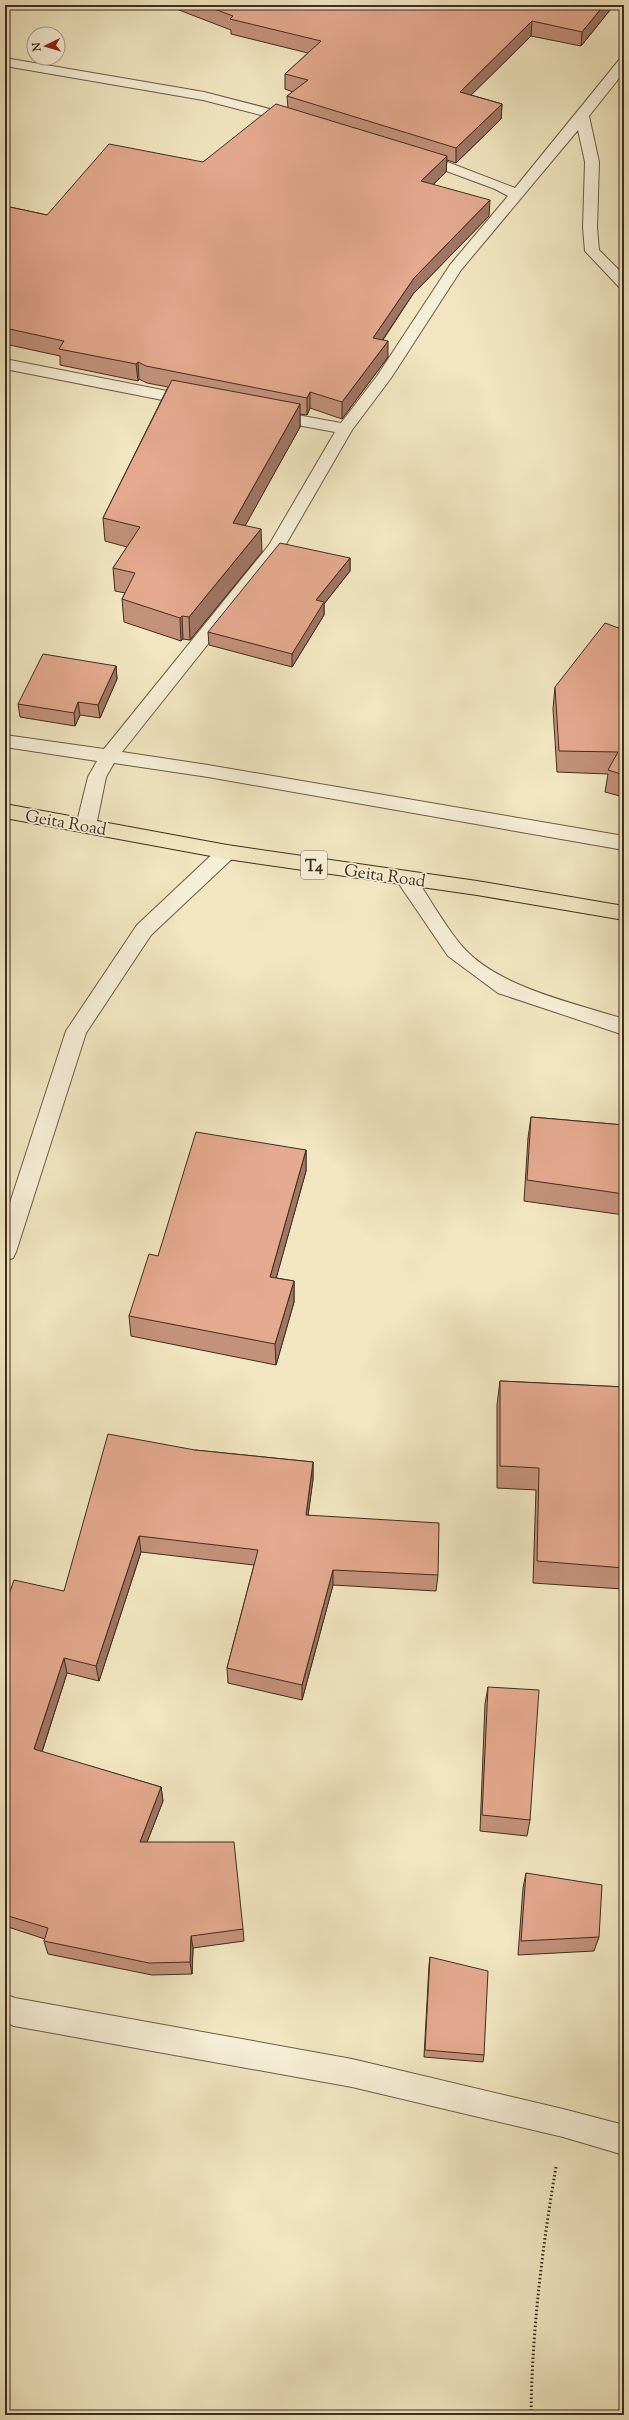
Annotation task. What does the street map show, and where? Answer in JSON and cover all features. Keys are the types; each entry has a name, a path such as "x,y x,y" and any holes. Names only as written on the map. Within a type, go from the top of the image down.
{"highway":[{"name":"Geita Road","path":"5,811 227,852 406,879 477,888 624,913"}],"street":[{"path":"5,62 204,96 311,124"},
{"path":"86,826 97,777 110,755 181,668 276,547 346,429 383,378 455,268 517,195 624,63"},
{"path":"582,114 592,162 590,222 592,251 624,284"},
{"path":"408,153 445,164 517,195"},
{"path":"5,364 208,404"},
{"path":"254,412 346,429"},
{"path":"5,741 110,755 624,843"},
{"path":"5,1252 76,1031 144,930 227,852"},
{"path":"406,879 455,951 482,973 505,988 624,1027"},
{"path":"5,2008 14,2012 352,2073 563,2123 624,2140"}],"path":[{"path":"531,2415 531,2375 541,2257 563,2123"}],"building":[{"path":"204,5 604,5 582,32 532,21 460,92 502,104 456,148 287,96 308,80 285,74 321,41 230,19 233,16"},
{"path":"276,104 447,156 421,181 490,200 414,278 373,338 388,341 342,402 310,392 307,398 146,366 138,362 136,364 59,349 64,341 5,328 5,206 47,215 109,144 203,162"},
{"path":"172,380 300,404 233,523 261,529 189,617 182,616 180,618 122,599 135,573 113,568 140,527 103,518"},
{"path":"280,543 350,558 316,600 324,602 292,654 208,632"},
{"path":"605,623 624,630 624,775 608,770 618,752 559,751 555,687"},
{"path":"43,654 116,666 98,705 78,702 74,713 18,704"},
{"path":"531,1117 624,1125 624,1194 527,1180"},
{"path":"196,1132 306,1150 270,1277 294,1281 275,1344 129,1316 149,1254 158,1256"},
{"path":"500,1381 624,1387 624,1568 537,1561 539,1468 500,1466"},
{"path":"108,1434 195,1450 313,1462 306,1515 439,1523 438,1575 333,1570 302,1685 227,1668 258,1550 139,1536 96,1666 64,1658 34,1749 161,1787 140,1842 234,1842 243,1929 191,1936 190,1962 149,1963 44,1941 48,1928 5,1915 5,1606 14,1580 64,1591"},
{"path":"488,1687 539,1690 530,1820 482,1815"},
{"path":"526,1873 602,1885 599,1937 521,1941"},
{"path":"430,1957 488,1971 484,2055 425,2050"}]}
